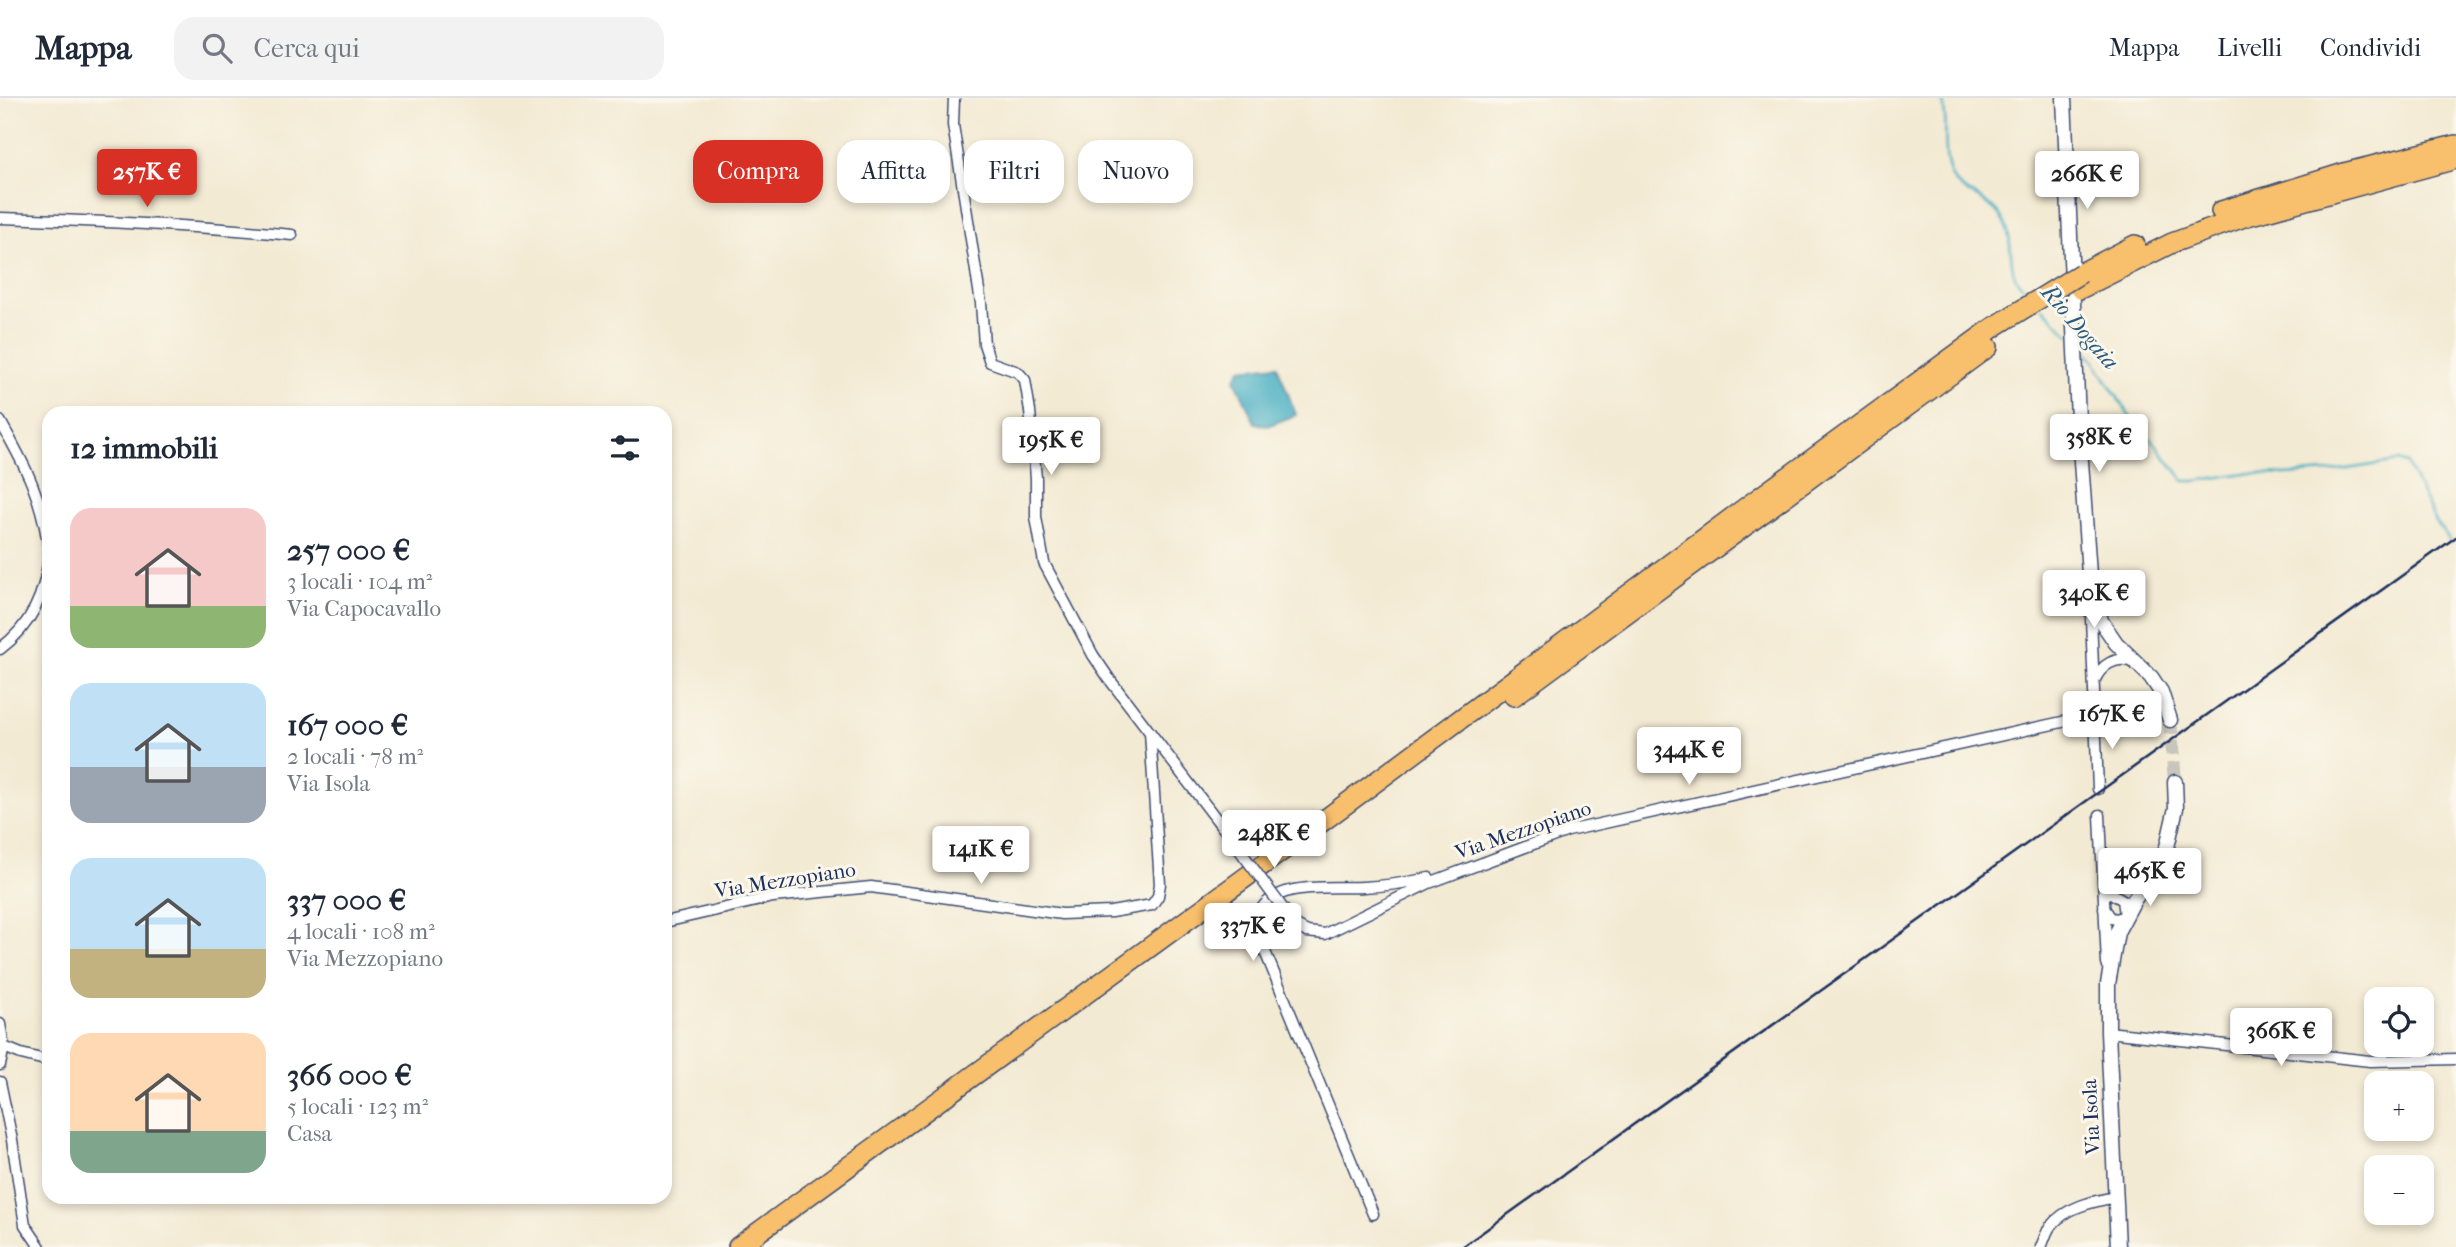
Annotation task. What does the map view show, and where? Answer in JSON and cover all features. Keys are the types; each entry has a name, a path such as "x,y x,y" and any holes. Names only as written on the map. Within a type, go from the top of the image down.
{"highway":[{"path":"738,1247 1312,829 1749,505 1997,332 2141,242 2246,202 2344,173 2456,145"},
{"path":"2080,281 2244,217 2456,159"},
{"path":"758,1247 1273,874 1997,332"}],"street":[{"name":"Via Mezzopiano","path":"954,98 953,125 972,241 984,344 990,362 1018,372 1025,380 1030,411 1036,517 1044,563 1110,680 1296,926 1307,932 1325,934 1429,883 1567,831 2094,715"},
{"path":"2064,98 2089,574 2099,663"},
{"path":"0,218 114,221 292,235"},
{"path":"0,421 27,467 42,514"},
{"path":"2089,574 2101,621 2116,643 2140,665 2161,692 2170,720"},
{"path":"0,649 28,622 42,595"},
{"path":"2099,663 2116,653 2116,643"},
{"path":"2098,789 2093,684 2101,644 2116,643"},
{"path":"2099,663 2122,659 2140,665"},
{"name":"Via Mezzopiano","path":"672,920 773,897 871,887 1062,914 1111,912 1152,905 1158,896 1160,884 1150,730"},
{"name":"Via Isola","path":"2108,984 2117,932 2167,846 2174,827 2175,782"},
{"name":"Via Isola","path":"2100,815 2103,879 2110,901 2108,1032 2118,1247"},
{"path":"1373,1214 1257,932 1257,917 1270,899 1280,893 1323,887 1390,886 1452,874"},
{"path":"2126,915 2118,919 2111,918 2110,901 2126,896 2146,883"},
{"name":"Via Isola","path":"2110,901 2124,904 2126,915"},
{"path":"0,1024 4,1047 0,1065"},
{"path":"2108,1032 2370,1061 2456,1059"},
{"path":"4,1047 42,1058"},
{"path":"0,1082 16,1159 25,1225 40,1247"},
{"path":"2041,1247 2050,1227 2061,1216 2098,1200 2116,1196"}],"water":[{"path":"1277,365 1296,415 1267,426 1255,423 1235,379 1241,369"}],"waterway":[{"name":"Rio Dogaia","path":"1942,98 1946,157 1952,177 1962,188 1996,210 2001,217 2009,237 2014,274 2031,294"},
{"name":"Rio Dogaia","path":"2042,307 2069,335"},
{"name":"Rio Dogaia","path":"2081,347 2093,359 2130,417 2184,481 2245,473 2286,475 2328,472 2398,461 2407,464 2435,520 2449,540"}],"tunnel":[{"path":"2170,720 2175,782"}],"railway":[{"path":"1462,1247 2456,537"}]}
